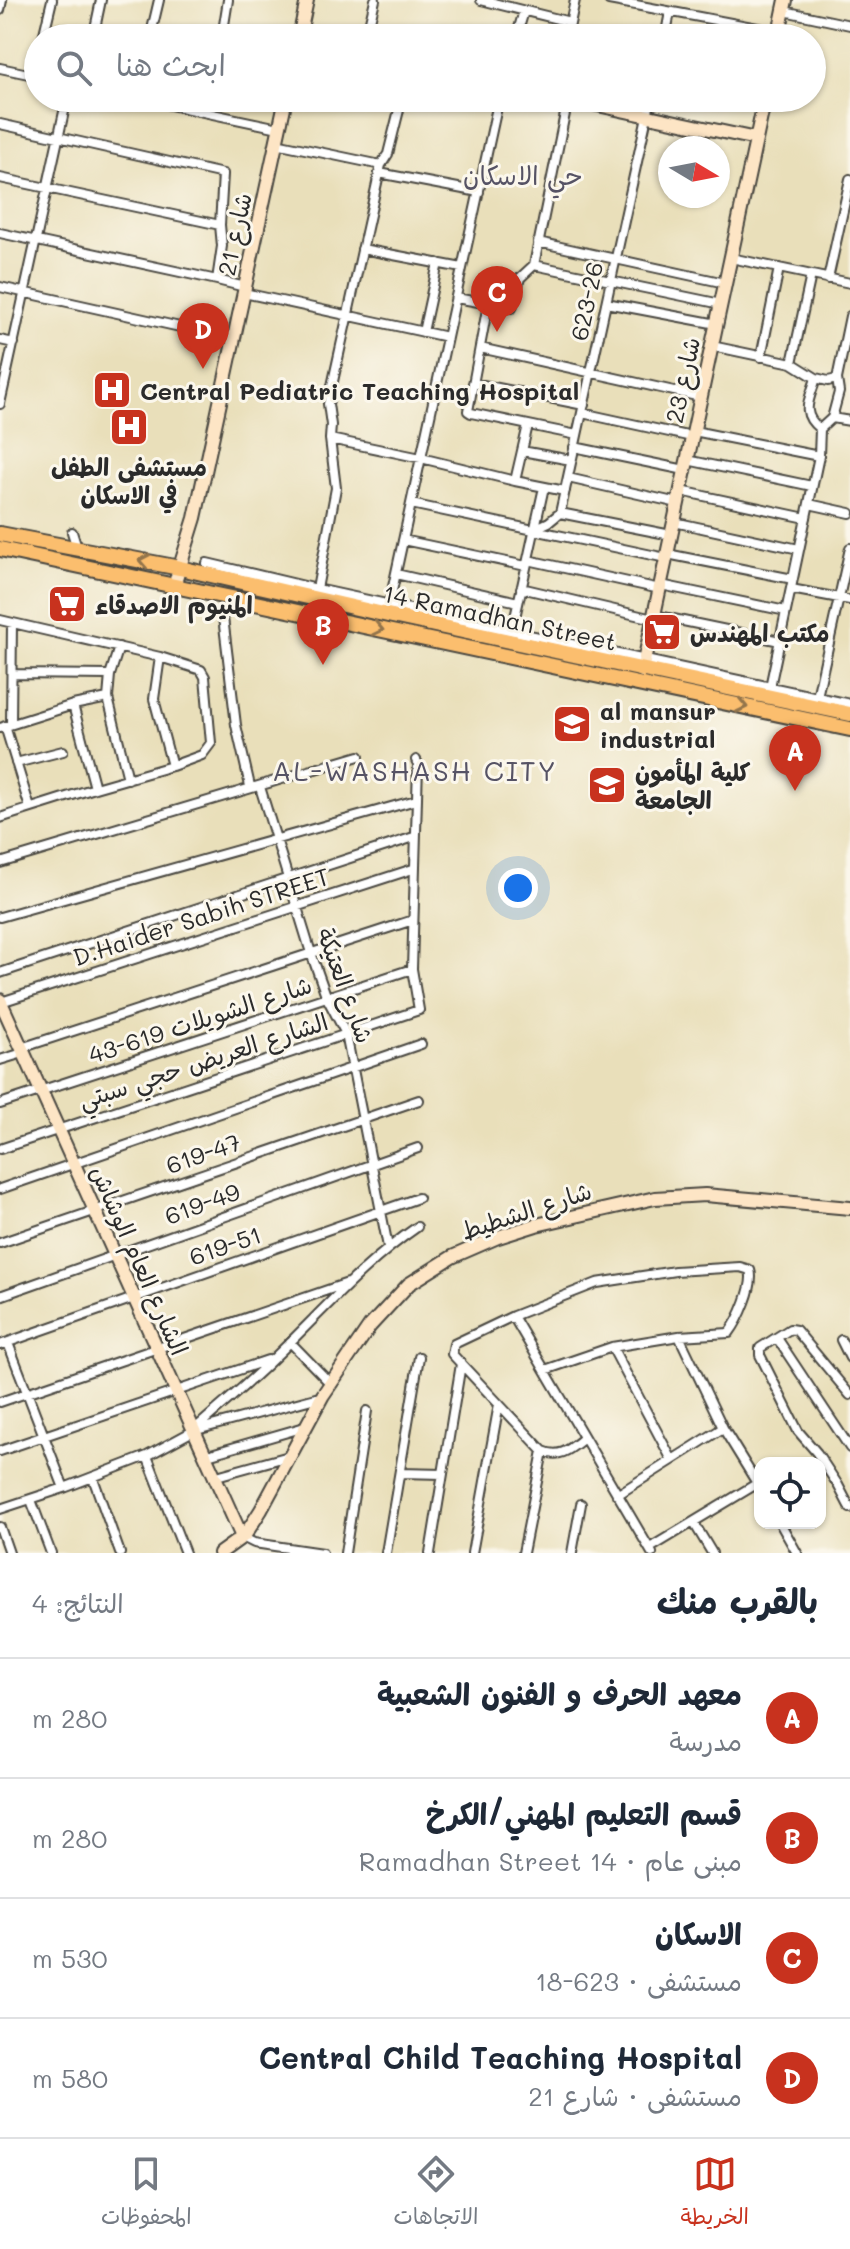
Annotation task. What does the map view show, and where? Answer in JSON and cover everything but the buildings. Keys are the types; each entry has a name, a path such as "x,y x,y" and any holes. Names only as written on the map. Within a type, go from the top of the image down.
{"main road":[{"name":"14 Ramadhan Street","path":"0,534 572,650 638,678 700,683 850,714"},
{"name":"14 Ramadhan Street","path":"0,549 638,678 850,729"},
{"path":"264,588 279,580"},
{"path":"700,683 720,676"}],"street":[{"path":"0,10 2,0"},
{"path":"46,24 52,0"},
{"path":"96,24 101,0"},
{"path":"153,24 159,0"},
{"path":"224,24 228,0"},
{"path":"302,24 307,0"},
{"path":"369,24 375,0"},
{"path":"481,0 570,22 575,0"},
{"path":"609,0 725,24"},
{"path":"667,24 669,0"},
{"path":"785,6 850,25"},
{"path":"520,24 524,11"},
{"path":"0,68 24,73"},
{"path":"0,404 64,112"},
{"path":"203,112 279,128"},
{"name":"شارع 21","path":"179,587 194,536 194,520 283,112"},
{"path":"317,589 336,488 328,404 380,169 393,139 399,112"},
{"path":"389,605 496,112"},
{"path":"456,298 512,308 520,278 534,265 563,112"},
{"path":"634,112 756,139"},
{"name":"623-26","path":"560,513 649,112"},
{"name":"شارع 23","path":"638,678 654,617 762,112"},
{"path":"0,124 223,174 222,246 217,280"},
{"path":"276,143 479,192"},
{"path":"0,178 220,225"},
{"path":"828,279 850,179"},
{"path":"0,233 217,280 244,290 447,337"},
{"path":"538,242 725,283"},
{"path":"362,249 462,268"},
{"path":"731,258 850,283"},
{"path":"423,332 438,263"},
{"path":"534,265 721,304"},
{"path":"761,357 779,268"},
{"path":"792,363 811,275"},
{"path":"0,287 234,339"},
{"path":"606,303 717,324"},
{"path":"488,304 468,407 471,413 577,435"},
{"path":"770,687 819,456 820,429 832,418 839,392 837,379 850,316"},
{"path":"0,340 14,343"},
{"path":"712,346 792,363 816,378 828,381 837,379"},
{"path":"480,348 701,397"},
{"path":"816,378 807,416 820,429"},
{"path":"473,383 693,434 819,456"},
{"path":"832,418 850,421"},
{"path":"515,481 528,425"},
{"path":"330,439 565,491"},
{"path":"574,447 812,486"},
{"path":"522,451 571,460"},
{"path":"568,478 806,518"},
{"path":"512,631 544,487"},
{"path":"411,504 667,556 850,600"},
{"path":"809,504 850,513"},
{"path":"534,529 560,513 799,549"},
{"path":"72,532 77,548"},
{"path":"403,540 786,611"},
{"path":"817,697 850,548"},
{"path":"207,563 512,631 572,650"},
{"path":"396,574 518,602"},
{"path":"521,588 780,641"},
{"name":"شارع العتيکة","path":"222,609 236,725 250,786 260,787 311,953 327,998 346,1034 388,1247"},
{"path":"0,620 160,657 201,670 205,677 211,743 202,755 172,766 0,818"},
{"path":"12,623 12,674 5,726 30,808"},
{"path":"119,647 110,675 108,698 128,779"},
{"path":"160,657 154,699 172,766"},
{"path":"12,674 110,675"},
{"path":"638,678 720,676 850,704"},
{"path":"5,726 73,705 108,698"},
{"path":"73,705 95,788"},
{"path":"16,763 63,751"},
{"path":"0,863 359,756"},
{"path":"412,969 416,760"},
{"path":"0,917 416,800"},
{"path":"0,973 414,837"},
{"name":"D.Haider Sabih STREET","path":"0,1001 413,869"},
{"path":"0,1060 22,1050 413,920"},
{"name":"شارع الشويلات 619-43","path":"0,1104 412,969"},
{"name":"الشارع العريض حجي سبتي","path":"0,1149 419,1010 412,969"},
{"name":"الشارع العام الوشاش","path":"0,1001 3,1016 22,1050 242,1537"},
{"path":"0,1189 421,1044"},
{"name":"619-47","path":"0,1243 419,1100"},
{"name":"619-49","path":"0,1296 418,1148"},
{"name":"شارع الشطيط","path":"220,1553 242,1537 261,1510 323,1395 370,1326 409,1284 452,1257 506,1234 638,1200 705,1195 850,1208"},
{"name":"619-51","path":"4,1344 418,1198"},
{"path":"193,1431 274,1358 348,1283 388,1247 417,1227"},
{"path":"545,1370 612,1347 679,1336 729,1333 753,1279 750,1270 740,1267 675,1271 597,1283 513,1316 454,1344 452,1354 543,1451 564,1452 584,1438"},
{"path":"0,1402 348,1283"},
{"path":"513,1316 651,1550 754,1488"},
{"path":"850,1395 797,1331 790,1329 760,1348 760,1355 798,1431 817,1453 850,1508"},
{"path":"679,1336 723,1428 754,1477"},
{"path":"777,1338 850,1448"},
{"path":"841,1340 850,1358"},
{"path":"290,1342 331,1384"},
{"path":"4,1344 64,1488"},
{"path":"612,1347 672,1460"},
{"path":"386,1553 419,1357"},
{"path":"0,1451 274,1358"},
{"path":"430,1553 461,1364"},
{"path":"0,1509 93,1478 147,1456 193,1431 323,1395"},
{"path":"472,1553 499,1404"},
{"path":"345,1553 367,1411"},
{"path":"204,1456 305,1427"},
{"path":"617,1495 723,1428"},
{"path":"523,1553 543,1451"},
{"path":"147,1456 185,1553"},
{"path":"213,1477 289,1456"},
{"path":"400,1473 443,1474"},
{"path":"93,1478 120,1553"},
{"path":"31,1500 51,1553"},
{"path":"572,1553 581,1504"},
{"path":"694,1523 712,1553"},
{"path":"0,1527 9,1553"},
{"path":"783,1529 797,1553"},
{"path":"242,1537 254,1543 322,1553"}],"place":[{"name":"الاسكان","path":"497,332"},
{"name":"Central Child Teaching Hospital","path":"203,369"},
{"name":"Central Pediatric Teaching Hospital","path":"112,390"},
{"name":"مستشفى الطفل في الاسكان","path":"129,427"},
{"name":"المنيوم الاصدقاء","path":"67,604"},
{"name":"مكتب المهندس","path":"662,632"},
{"name":"قسم التعليم المهني/الكرخ","path":"323,665"},
{"name":"al mansur industrial","path":"572,724"},
{"name":"كلية المأمون الجامعة","path":"607,785"},
{"name":"معهد الحرف و الفنون الشعبية","path":"795,791"}],"district":[{"name":"حي الاسكان","path":"523,175"},
{"name":"AL-WASHASH CITY","path":"415,770"}]}
